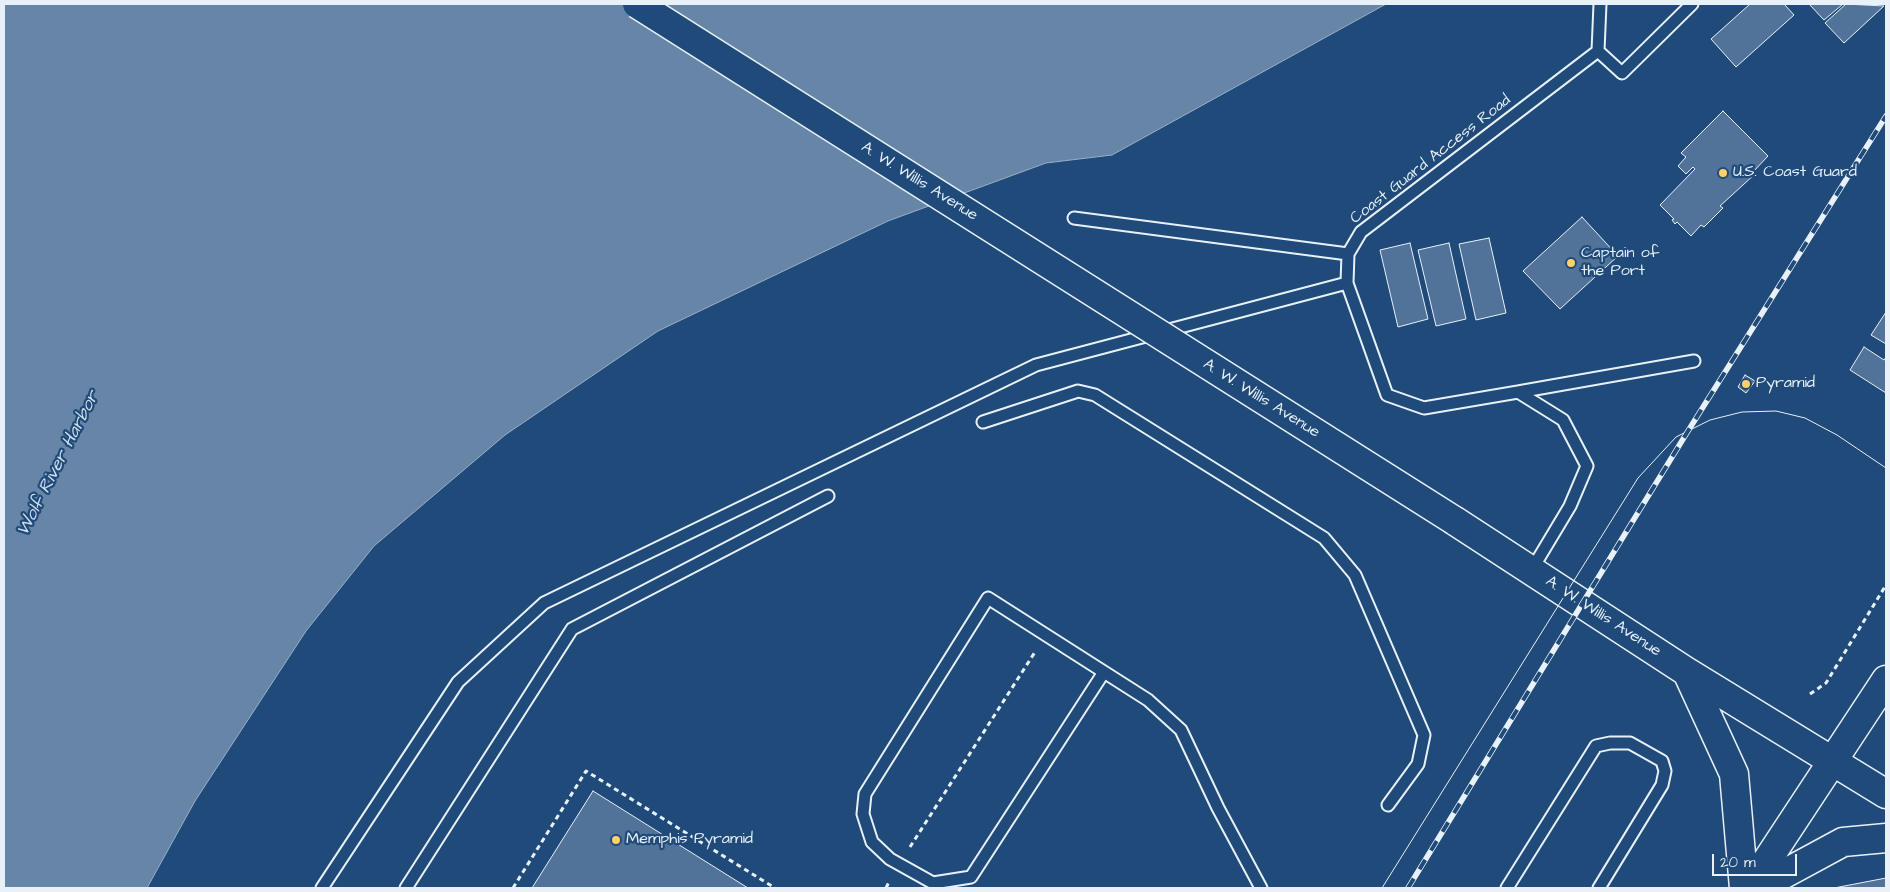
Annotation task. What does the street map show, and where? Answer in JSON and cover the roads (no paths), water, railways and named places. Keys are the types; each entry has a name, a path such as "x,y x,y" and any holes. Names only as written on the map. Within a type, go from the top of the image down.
{"main road":[{"name":"A. W. Willis Avenue","path":"637,4 1455,521 1687,672 1886,794"},
{"path":"1687,672 1734,774 1744,888"},
{"path":"1749,888 1886,680"},
{"path":"1758,888 1844,842 1886,838"}],"lane":[{"path":"1600,4 1598,51 1622,73 1692,4"},
{"name":"Coast Guard Access Road","path":"1518,392 1424,408 1387,396 1347,283 1348,254 1361,232 1598,51"},
{"path":"1074,218 1348,254"},
{"path":"322,888 458,682 544,603 1036,365 1347,283"},
{"path":"1518,392 1694,361"},
{"path":"982,422 1078,391 1095,395 1324,538 1355,575 1424,735 1418,764 1388,805"},
{"path":"1518,392 1563,420 1586,466 1570,506 1531,570"},
{"path":"406,888 572,629 828,496"},
{"path":"1104,672 971,877 933,883 899,864 872,842 863,814 865,794 988,598 1148,700 1181,730 1218,808 1261,888"},
{"path":"1507,888 1596,746 1610,743 1630,743 1662,761 1665,771 1662,785 1599,888"}],"water":[{"name":"Wolf River Harbor","path":"4,4 1386,4 1112,155 1046,163 888,221 658,331 505,435 374,546 306,631 195,801 147,888 4,888"}],"tram line":[{"path":"1382,888 1638,478 1676,437 1710,420 1742,412 1776,411 1805,418 1837,435 1886,468"}],"railway":[{"path":"1408,888 1688,431 1886,116"}],"place":[{"name":"U.S. Coast Guard","path":"1723,173"},
{"name":"Captain of the Port","path":"1571,263"},
{"name":"Pyramid","path":"1746,384"},
{"name":"Memphis Pyramid","path":"616,840"}]}
